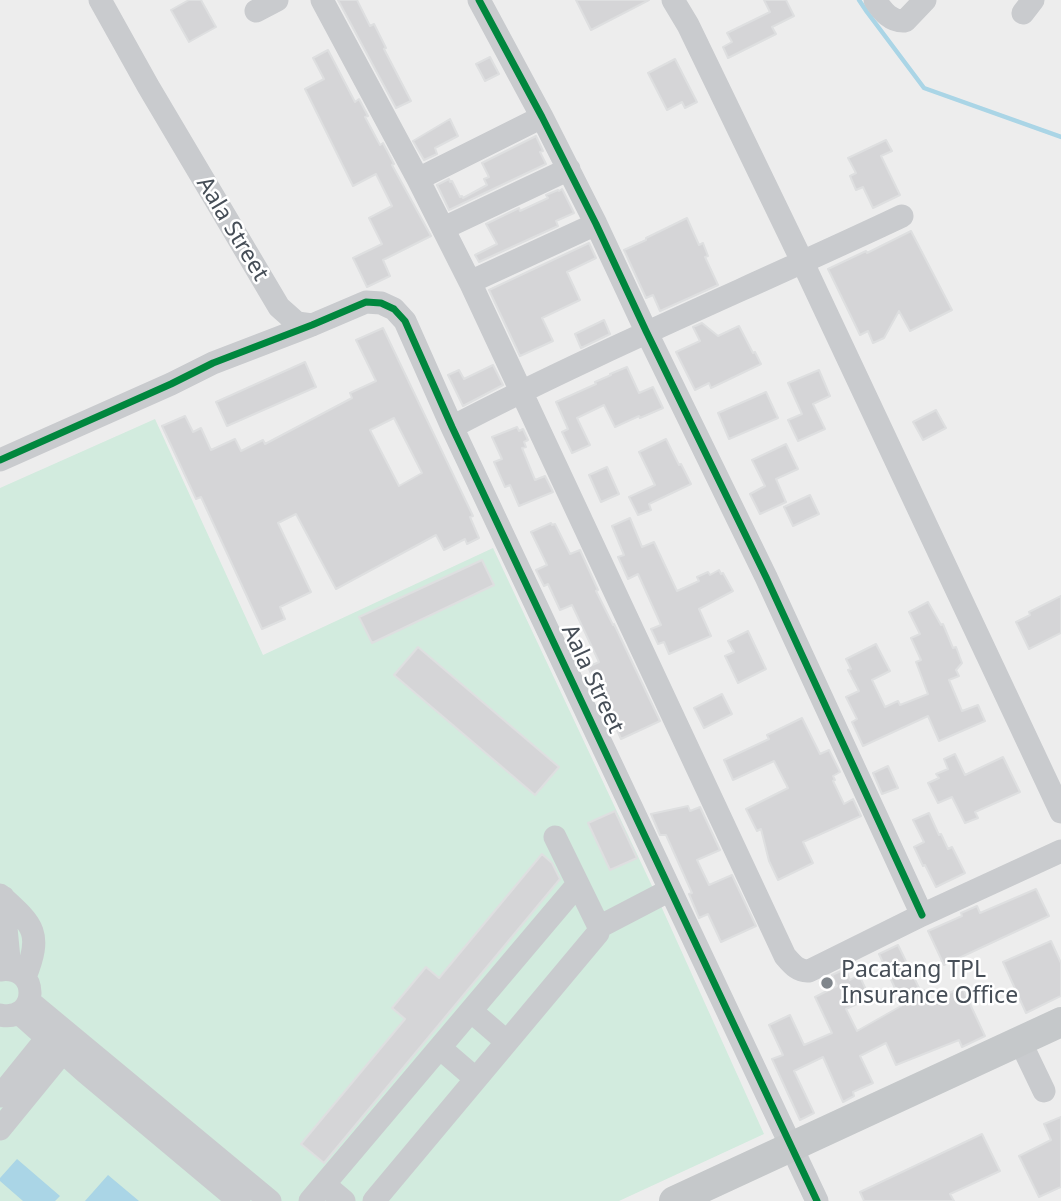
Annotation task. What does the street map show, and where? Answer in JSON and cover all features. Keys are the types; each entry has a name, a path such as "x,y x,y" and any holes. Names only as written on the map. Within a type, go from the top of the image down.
{"main road":[{"path":"674,1201 1061,1022"}],"street":[{"name":"Aala Street","path":"100,0 279,307 297,323 312,325 366,302 381,303 394,309 405,321 452,427 817,1201"},
{"path":"322,0 444,228 785,956 798,969 809,971 1061,851"},
{"path":"480,0 596,224 766,577 922,915"},
{"path":"673,0 688,25 803,263 1061,813"},
{"path":"876,0 889,17 897,22 905,21 925,0"},
{"path":"418,179 542,117"},
{"path":"444,228 569,169"},
{"path":"452,427 520,391 646,331 803,263 902,216"},
{"path":"470,282 596,224"},
{"path":"0,460 213,363 312,325"},
{"path":"374,1201 598,933 599,927 555,836"},
{"path":"344,1201 317,1193 578,884"},
{"path":"599,927 670,890"},
{"path":"1,896 23,915 32,928 35,944 31,960 12,972 29,984 31,993 16,1010 60,1039 270,1201"},
{"path":"471,1011 507,1042"},
{"path":"0,1096 60,1039"},
{"path":"0,1129 60,1039"},
{"path":"60,1039 239,1201"},
{"path":"1020,1041 1044,1091"},
{"path":"440,1048 476,1079"}],"green space":[{"path":"155,419 263,655 493,548 652,886 764,1134 619,1201 0,1201 0,488"}],"water":[{"path":"17,1159 60,1196 55,1201 23,1201 0,1181"},
{"path":"108,1175 139,1201 85,1201"}],"building":[{"path":"189,0 201,0 216,27 189,42 171,10"},
{"path":"338,0 357,0 370,26 374,24 411,101 396,108"},
{"path":"576,0 649,0 591,30"},
{"path":"764,0 786,0 794,16 772,27 776,34 728,58 723,47 732,42 727,33 770,12"},
{"path":"328,50 355,102 359,99 368,116 365,117 380,145 383,143 431,236 383,260 390,276 367,287 353,258 382,244 369,218 392,206 376,174 353,186 305,89 324,79 313,58"},
{"path":"490,57 499,74 485,81 476,64"},
{"path":"675,59 697,102 685,108 682,102 667,110 648,73"},
{"path":"450,119 458,136 435,148 437,154 424,160 413,141"},
{"path":"536,136 546,164 449,210 437,185 449,179 463,198 487,185 484,179 489,177 482,163"},
{"path":"886,140 892,151 881,156 900,195 873,208 863,187 856,190 850,176 856,173 848,158"},
{"path":"562,189 574,213 556,221 558,226 479,262 475,255 497,244 486,224 519,208 520,211 548,198 546,195"},
{"path":"687,218 699,245 703,243 708,256 705,257 718,285 660,311 653,295 646,298 624,250"},
{"path":"911,231 952,310 910,331 899,311 884,338 873,343 868,331 860,335 828,269"},
{"path":"589,243 596,258 567,272 580,300 542,318 553,341 520,356 489,290"},
{"path":"604,320 610,334 581,348 575,334"},
{"path":"702,323 718,336 739,326 761,364 711,388 709,383 695,390 676,352 700,341 693,327"},
{"path":"383,328 473,516 470,517 479,538 467,544 465,539 444,550 436,535 336,589 296,514 278,523 311,592 280,607 285,619 262,629 201,497 196,499 162,426 185,416 193,432 201,428 211,450 235,439 241,451 263,440 265,444 352,398 350,393 376,381 356,340","holes":["394,418 422,473 399,486 370,430"]},
{"path":"305,362 316,387 227,426 216,402"},
{"path":"493,365 503,385 463,406 448,375 459,370 464,379"},
{"path":"627,367 639,393 653,387 663,408 615,427 604,405 577,418 590,445 572,453 562,432 568,429 556,402"},
{"path":"819,370 830,396 813,404 825,429 798,441 788,420 802,414 788,383"},
{"path":"766,392 778,418 729,439 718,413"},
{"path":"936,410 946,428 923,440 913,422"},
{"path":"517,427 519,431 523,429 528,440 524,442 526,447 522,448 535,480 545,476 553,492 519,506 510,485 505,487 494,462 502,459 492,437"},
{"path":"666,439 691,484 649,504 651,510 638,515 629,497 655,485 639,452"},
{"path":"786,444 798,469 776,479 786,502 760,514 750,494 765,486 752,460"},
{"path":"607,467 619,494 601,502 589,475"},
{"path":"810,495 819,514 793,526 784,507"},
{"path":"630,518 642,547 654,542 677,591 699,581 697,577 708,572 710,575 719,570 723,573 733,591 699,609 711,636 669,654 664,642 658,644 651,629 661,625 638,574 628,579 618,557 624,555 612,526"},
{"path":"551,523 555,524 570,554 580,550 598,590 596,591 660,721 621,739 588,667 599,662 572,605 560,610 548,584 544,586 536,570 547,565 531,532"},
{"path":"482,560 494,585 372,643 359,617"},
{"path":"1061,596 1061,633 1029,649 1016,622 1030,615 1029,612"},
{"path":"928,602 941,625 943,624 953,648 956,647 962,663 956,670 959,676 949,680 962,711 978,705 985,721 939,741 928,716 863,746 852,722 857,719 846,697 859,691 848,670 851,669 846,659 876,644 890,671 872,680 885,707 898,701 900,705 928,694 916,662 921,660 911,638 920,634 909,612"},
{"path":"748,631 766,669 738,683 725,656 734,652 728,641"},
{"path":"418,647 559,767 535,795 394,675"},
{"path":"722,694 732,714 704,728 694,708"},
{"path":"802,718 820,754 829,750 840,772 833,776 833,781 844,804 853,799 861,816 803,842 813,863 778,880 769,861 761,829 757,831 746,809 788,788 774,761 733,780 724,760 769,739 767,735"},
{"path":"955,754 965,775 1003,757 1020,792 975,812 978,818 965,823 952,797 938,803 928,783 939,778 936,774 948,769 944,759"},
{"path":"888,766 898,788 882,794 873,773"},
{"path":"688,806 690,811 700,807 720,850 697,860 709,885 732,875 756,926 721,942 708,914 699,918 689,894 692,893 666,835 660,835 651,814"},
{"path":"615,811 637,858 610,870 588,823"},
{"path":"929,813 939,835 941,834 948,849 952,847 965,873 936,887 914,847 924,842 913,820"},
{"path":"542,854 552,863 560,879 324,1163 301,1144 405,1019 392,1008 426,967 439,978"},
{"path":"1036,889 1049,916 944,965 928,931 977,906 980,913"},
{"path":"1051,941 1061,963 1061,996 1026,1013 1003,962"},
{"path":"898,945 921,992 924,990 930,1002 962,987 985,1036 962,1047 959,1040 896,1065 886,1043 860,1056 873,1083 853,1092 854,1096 843,1102 823,1057 794,1071 814,1113 800,1120 772,1059 783,1055 769,1025 790,1015 804,1045 832,1033 815,997 837,986 832,975 845,969 850,980 859,975 870,998 846,1009 857,1031 901,1006 879,954"},
{"path":"1061,1117 1061,1187 1039,1197 1019,1156 1051,1140 1044,1124"},
{"path":"982,1134 1000,1171 950,1194 954,1201 864,1201 860,1192"}],"waterway":[{"path":"859,0 924,88 1061,137"}],"cycle path":[{"path":"479,0 596,224 766,577 922,915"},
{"path":"0,460 213,363 366,302 381,303 394,309 405,321 452,427 817,1201"}],"place":[{"name":"Pacatang TPL Insurance Office","path":"827,983"}]}
